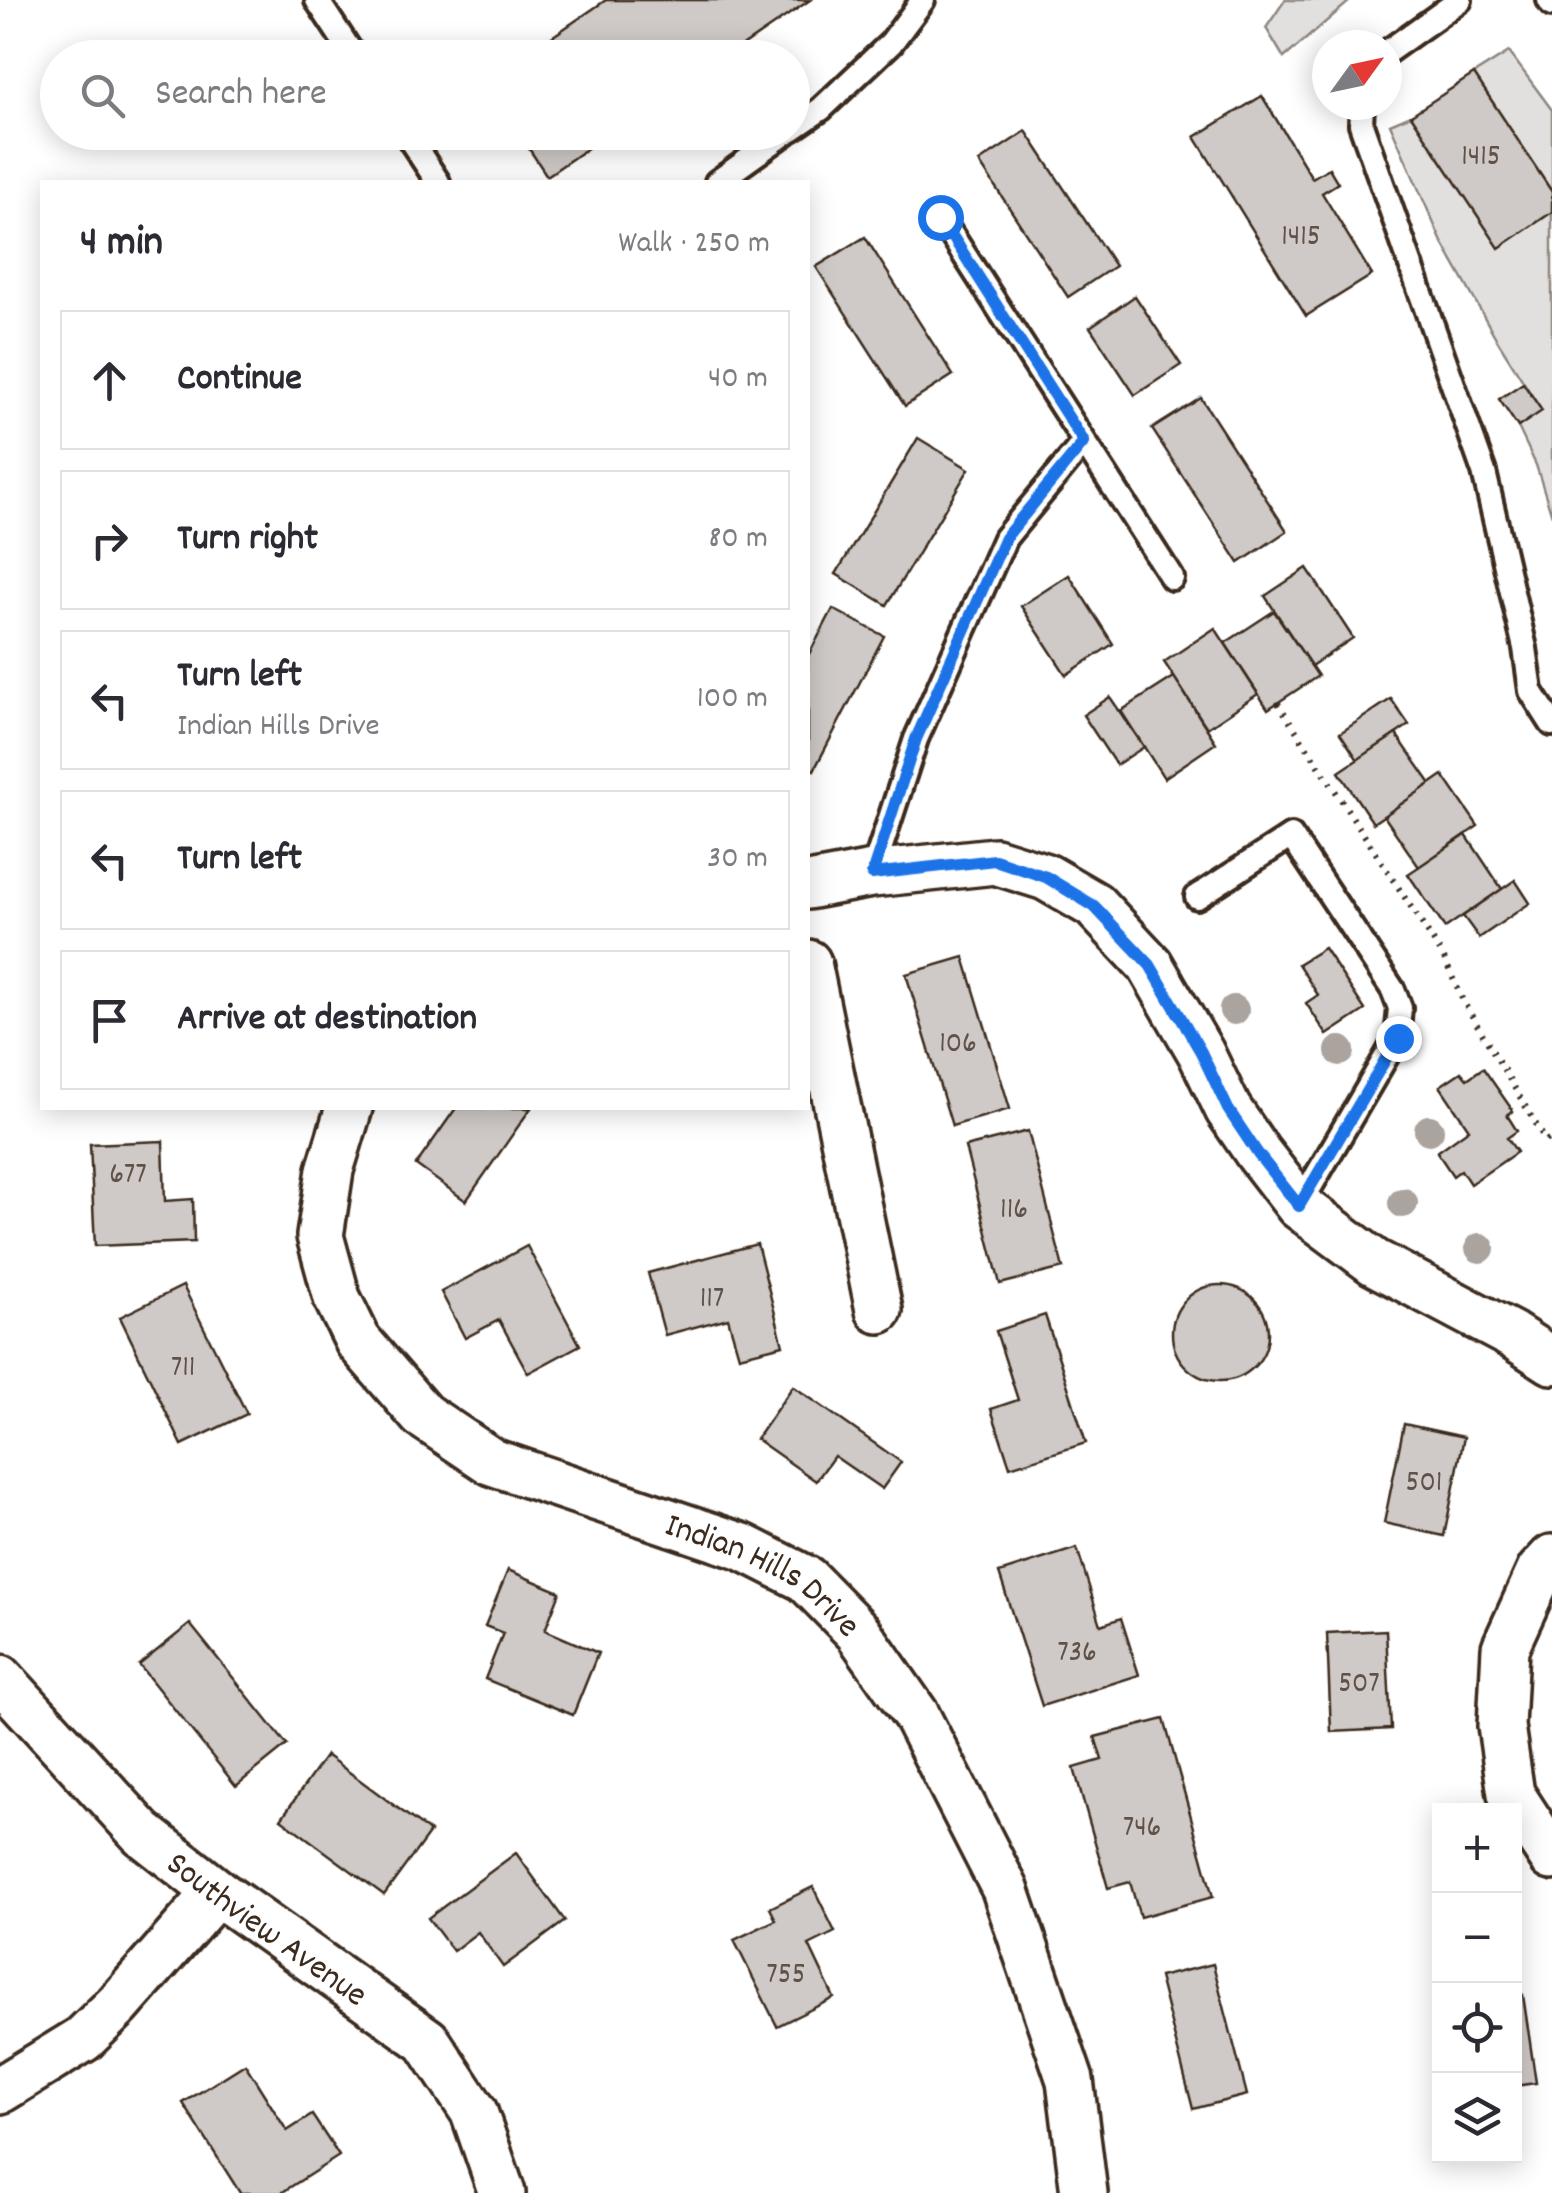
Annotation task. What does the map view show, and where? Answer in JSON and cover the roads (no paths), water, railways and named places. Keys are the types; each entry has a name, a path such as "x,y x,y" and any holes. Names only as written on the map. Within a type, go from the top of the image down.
{"street":[{"path":"810,886 872,874 995,860 1046,877 1094,906 1150,965 1201,1052 1228,1109 1299,1206 1374,1262 1552,1360"},
{"path":"810,973 879,1310"},
{"name":"Indian Hills Drive","path":"348,1110 330,1170 320,1236 336,1298 358,1341 422,1415 492,1462 744,1547 806,1579 858,1632 916,1715 1005,1890 1070,2080 1084,2193"},
{"path":"1552,1558 1540,1570 1505,1648 1501,1726 1511,1794 1552,1857"},
{"name":"Southview Avenue","path":"0,1678 142,1833 216,1892 427,2041 474,2112 502,2193"},
{"path":"0,2090 84,2038 118,2005 216,1892"}],"lane":[{"path":"317,0 343,40"},
{"path":"810,116 890,43 923,0"},
{"path":"1402,41 1460,0"},
{"path":"1360,120 1484,472 1525,648 1531,692 1552,724"},
{"path":"417,150 437,180"},
{"path":"720,180 763,150"},
{"path":"940,217 1172,578"},
{"path":"872,874 916,739 1005,538 1084,442"},
{"path":"1197,898 1291,836 1393,990 1400,1008 1398,1038 1299,1206"}]}
